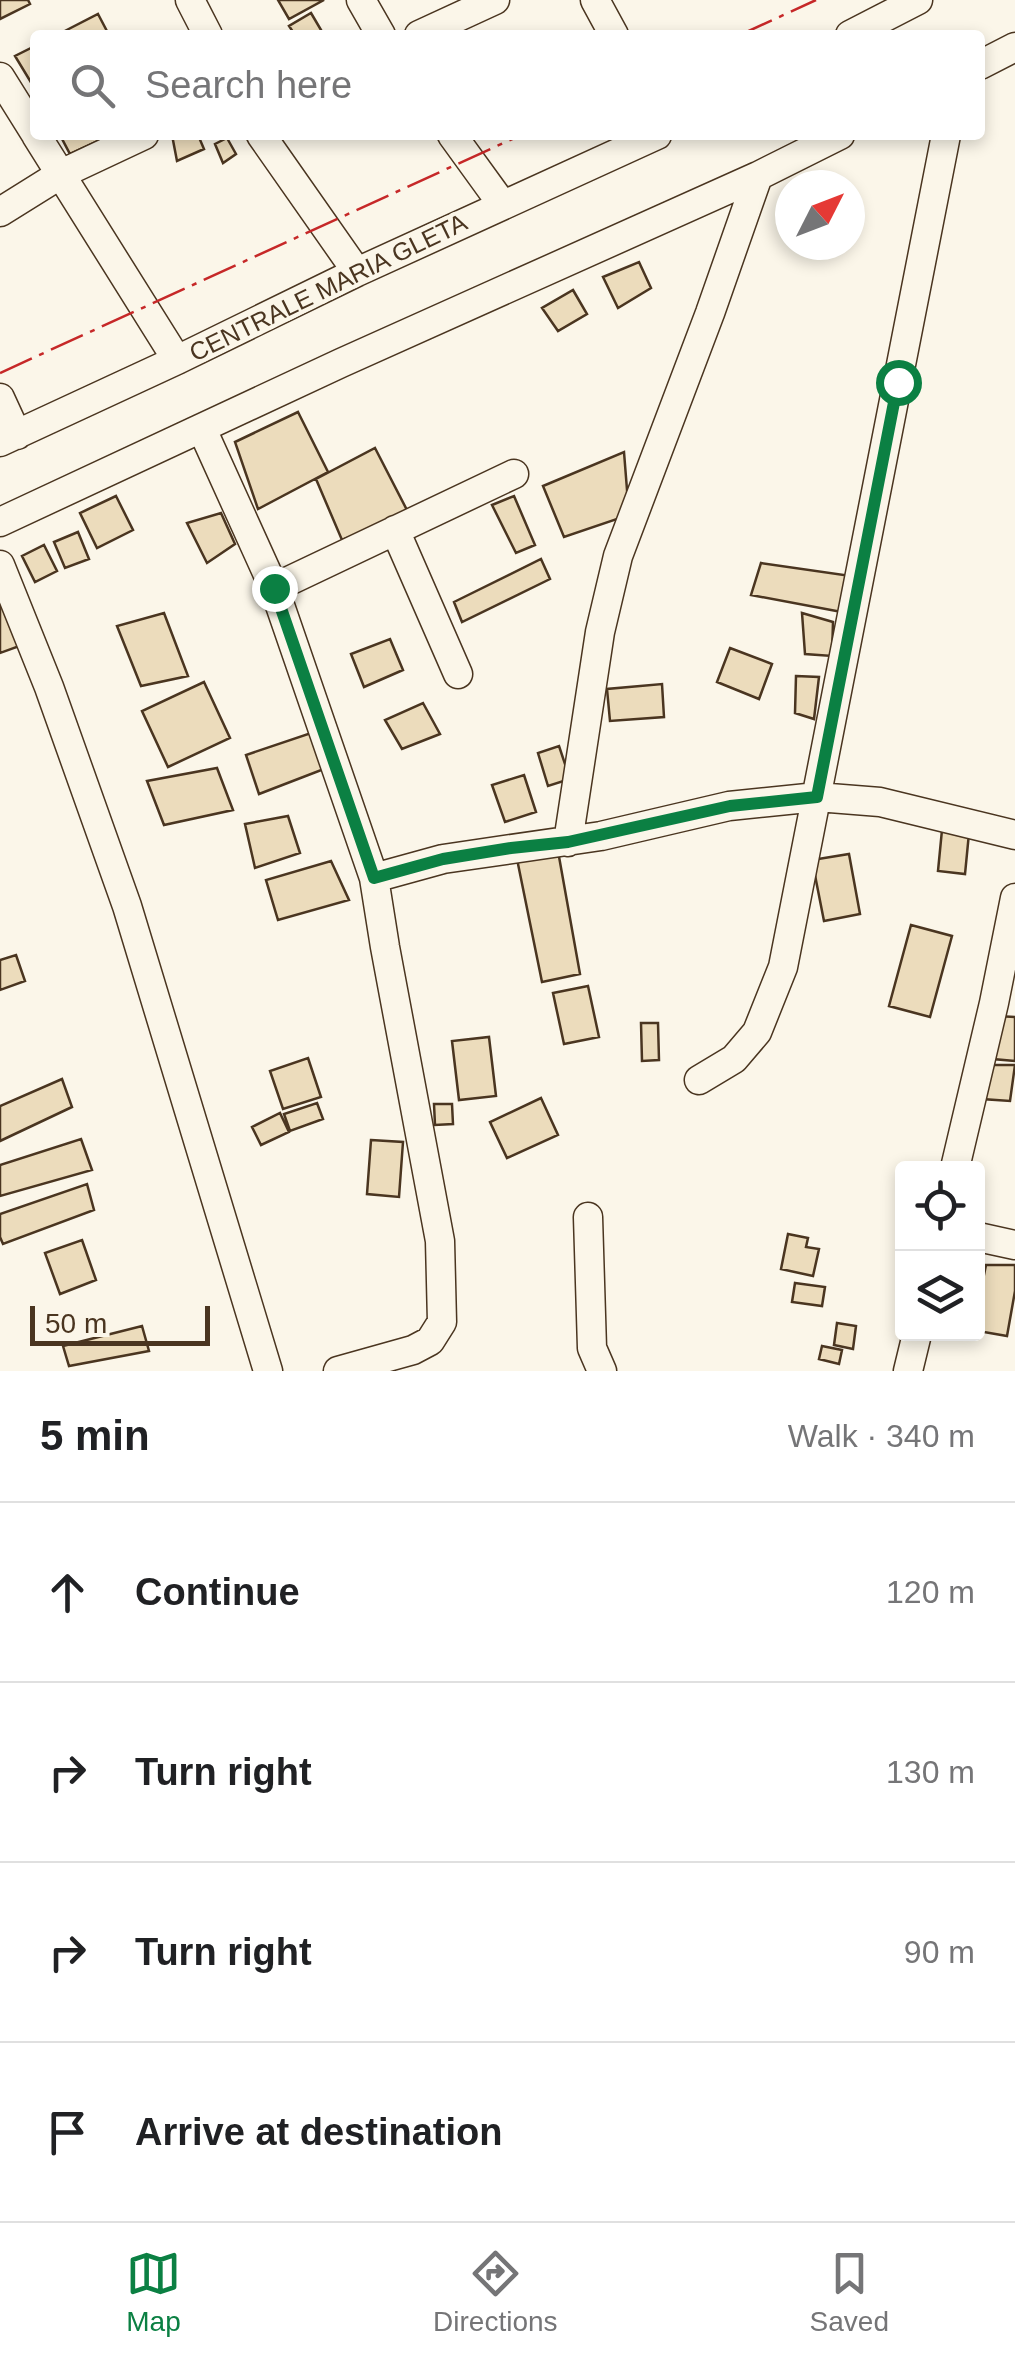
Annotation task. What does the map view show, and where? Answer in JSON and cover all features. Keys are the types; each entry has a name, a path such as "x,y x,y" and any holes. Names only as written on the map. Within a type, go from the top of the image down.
{"street":[{"path":"190,0 205,30"},
{"path":"361,0 378,30"},
{"path":"431,30 495,0"},
{"path":"595,0 611,30"},
{"path":"860,30 918,0"},
{"path":"985,62 1015,47"},
{"path":"0,78 30,125"},
{"path":"40,140 177,360"},
{"path":"0,212 61,174 133,140"},
{"path":"265,140 357,272"},
{"path":"456,140 502,204"},
{"name":"CENTRALE MARIA GLETA","path":"9,439 357,272 646,140"},
{"path":"0,522 830,140"},
{"path":"698,1080 734,1060 757,1032 783,967 945,140"},
{"path":"568,842 600,632 618,556 758,176"},
{"path":"0,398 9,439"},
{"path":"202,429 274,588 374,878 440,1240 442,1322 417,1361 338,1371"},
{"path":"274,588 514,474"},
{"path":"395,530 458,674"},
{"path":"0,566 50,687 126,906 268,1371"},
{"path":"374,878 443,859 568,842 730,806 817,797 880,802 1015,835"},
{"path":"957,1161 1004,1006 1015,898"},
{"path":"588,1218 592,1348 602,1371"},
{"path":"985,1238 1015,1244"},
{"path":"908,1371 915,1341"}],"building":[{"path":"0,0 28,0 30,4 0,19"},
{"path":"278,0 324,0 289,19"},
{"path":"311,13 321,30 292,30 289,26"},
{"path":"98,14 106,30 67,30"},
{"path":"30,48 30,81 15,56"},
{"path":"63,140 100,140 70,154"},
{"path":"173,140 200,140 204,149 177,161"},
{"path":"228,140 236,154 223,163 215,144"},
{"path":"639,262 651,288 618,308 603,277"},
{"path":"573,290 587,314 558,331 542,308"},
{"path":"298,412 328,472 258,509 235,442"},
{"path":"375,448 409,514 342,540 316,479"},
{"path":"624,452 629,515 564,537 543,486"},
{"path":"116,496 133,530 97,548 80,513"},
{"path":"514,496 535,545 516,553 492,505"},
{"path":"221,513 235,544 207,563 187,523"},
{"path":"78,532 89,559 65,568 54,542"},
{"path":"44,545 57,571 35,582 22,556"},
{"path":"541,559 550,579 462,622 454,602"},
{"path":"761,563 851,576 847,613 751,595"},
{"path":"11,605 25,644 0,653 0,607"},
{"path":"164,613 188,676 141,686 117,626"},
{"path":"802,613 833,622 832,656 805,654"},
{"path":"390,639 403,670 364,687 351,654"},
{"path":"730,648 772,664 759,699 717,682"},
{"path":"796,676 819,677 814,719 795,713"},
{"path":"204,682 230,738 168,767 142,711"},
{"path":"662,684 664,717 610,721 607,689"},
{"path":"423,703 440,734 402,749 385,720"},
{"path":"311,733 324,769 259,794 246,755"},
{"path":"559,746 570,779 548,786 538,753"},
{"path":"217,768 233,810 164,825 147,781"},
{"path":"524,775 536,812 505,822 492,785"},
{"path":"288,816 300,853 255,868 245,824"},
{"path":"942,830 969,833 965,874 938,871"},
{"path":"558,851 580,974 542,982 517,859"},
{"path":"849,854 860,914 824,921 812,860"},
{"path":"331,861 349,900 278,920 266,880"},
{"path":"911,925 952,936 930,1017 889,1006"},
{"path":"16,955 25,981 0,990 0,960"},
{"path":"588,986 599,1037 564,1044 553,993"},
{"path":"997,1016 1015,1017 1015,1061 993,1059"},
{"path":"641,1023 658,1023 659,1060 642,1061"},
{"path":"489,1037 496,1096 459,1100 452,1041"},
{"path":"308,1058 321,1097 283,1109 270,1071"},
{"path":"988,1065 1015,1065 1010,1101 982,1099"},
{"path":"62,1079 72,1107 0,1141 0,1106"},
{"path":"541,1098 558,1135 507,1158 490,1122"},
{"path":"317,1103 323,1119 290,1131 284,1114"},
{"path":"434,1104 452,1104 453,1124 435,1125"},
{"path":"280,1113 289,1132 261,1145 252,1127"},
{"path":"81,1139 92,1170 0,1196 0,1165"},
{"path":"371,1140 403,1142 399,1197 367,1194"},
{"path":"87,1184 94,1210 3,1244 0,1214"},
{"path":"788,1234 808,1238 806,1247 819,1249 813,1276 781,1269"},
{"path":"82,1240 96,1280 60,1294 45,1253"},
{"path":"986,1265 1015,1265 1007,1336 985,1332"},
{"path":"795,1283 825,1287 822,1306 792,1302"},
{"path":"837,1323 856,1326 853,1349 834,1345"},
{"path":"142,1326 149,1351 69,1366 63,1346"},
{"path":"822,1346 842,1350 839,1364 819,1359"}],"power":[{"path":"751,30 816,0"},
{"path":"0,373 510,140"}],"route":[{"path":"274,588 374,878 443,859 601,836 730,806 817,797 898,382"}]}
